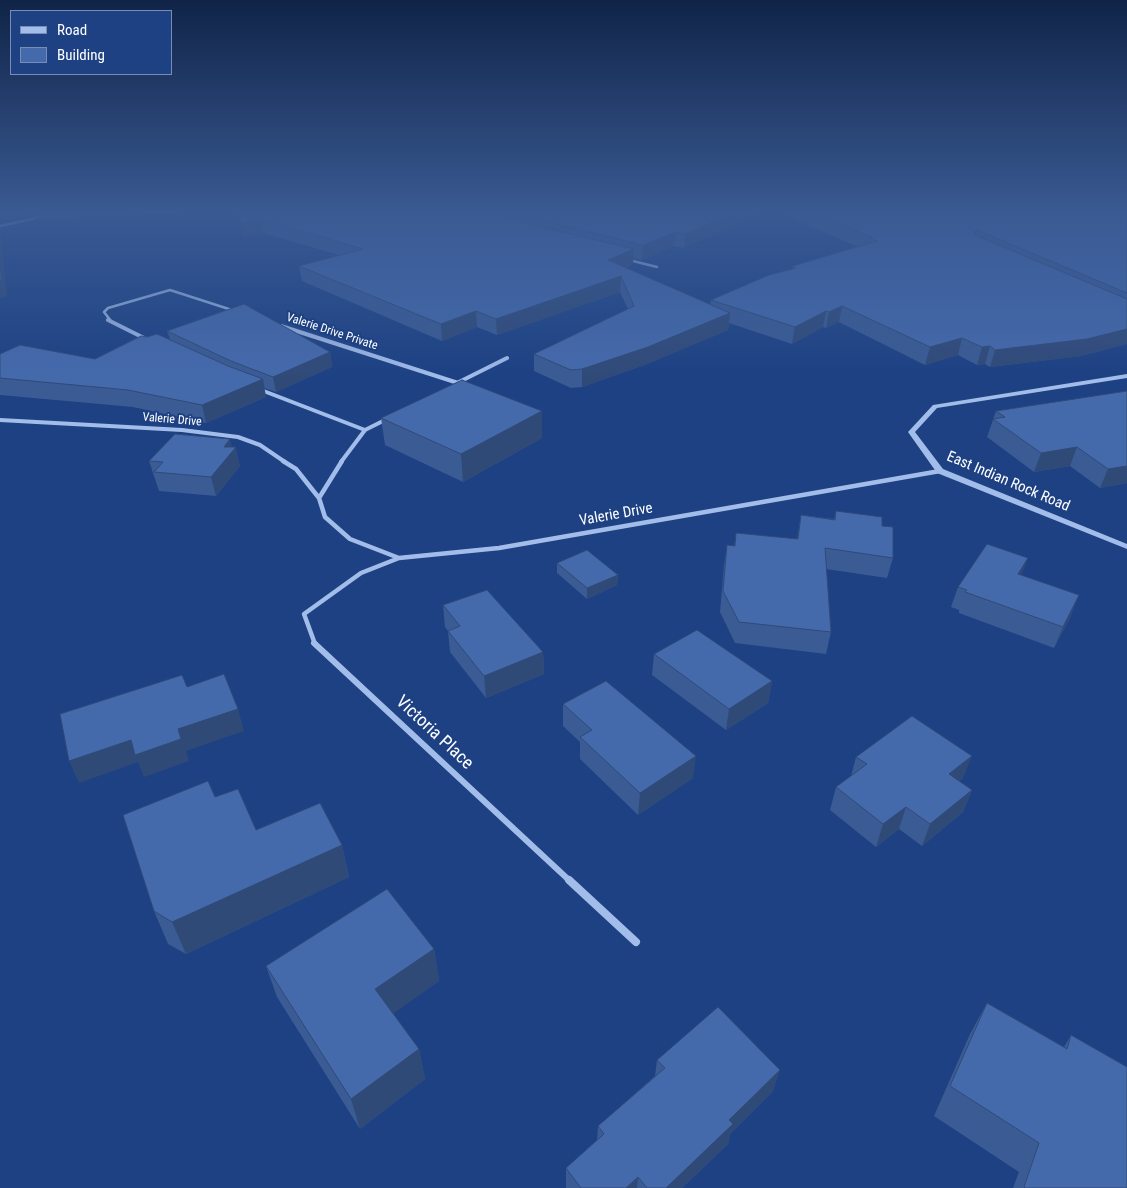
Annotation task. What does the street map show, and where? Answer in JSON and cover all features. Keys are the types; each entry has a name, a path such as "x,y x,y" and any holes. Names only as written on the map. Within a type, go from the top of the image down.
{"street":[{"path":"147,339 108,320 104,312 108,308 170,290 244,314"},
{"name":"Valerie Drive Private","path":"272,323 458,383"},
{"path":"449,387 507,358"},
{"name":"East Indian Rock Road","path":"1127,376 935,406 911,432 940,471 1127,547"},
{"path":"259,390 365,430"},
{"path":"319,498 345,455 365,430 390,417"},
{"name":"Valerie Drive","path":"0,420 182,430 238,437 260,445 296,468 319,498 325,517 350,539 399,558 499,548 940,471"},
{"name":"Victoria Place","path":"399,558 361,573 304,614 314,643 636,942"}],"building":[{"path":"0,268 1,268 2,280 0,281"},
{"path":"305,268 627,268 730,313 648,347 582,369 571,370 534,354 634,306 621,276 496,319 476,311 441,324"},
{"path":"794,268 1054,268 1127,299 1127,329 1087,339 995,350 990,346 982,347 962,338 930,347 842,306 829,312 826,311 795,327 711,300 769,275"},
{"path":"1069,268 1127,268 1127,293"},
{"path":"244,304 330,352 273,377 231,361 167,331"},
{"path":"157,334 228,366 263,379 202,405 128,390 0,378 0,354 20,345 95,359 141,336 147,337"},
{"path":"462,380 542,411 461,454 381,418"},
{"path":"1127,391 1127,466 1108,469 1077,447 1041,453 993,419 1005,417 996,411"},
{"path":"175,434 230,439 224,447 236,447 211,477 154,472 163,462 149,461"},
{"path":"836,511 882,517 882,526 893,527 893,558 825,548 831,632 739,622 723,591 727,545 735,546 736,533 798,539 801,515 835,520"},
{"path":"987,544 1028,558 1018,574 1079,595 1063,627 965,592 967,590 958,587"},
{"path":"587,550 618,575 587,588 557,563"},
{"path":"487,590 543,652 484,676 448,631 460,626 443,605"},
{"path":"697,630 772,681 729,709 654,654"},
{"path":"224,674 238,709 178,729 181,739 135,755 131,740 69,761 60,714 182,675 187,687"},
{"path":"606,681 696,756 640,793 580,737 592,730 563,704"},
{"path":"912,716 972,756 949,774 972,790 930,824 906,807 883,824 836,787 867,764 856,757"},
{"path":"208,781 215,797 238,789 256,830 320,803 342,845 172,922 154,911 123,815"},
{"path":"387,889 434,949 375,989 419,1049 351,1099 266,966"},
{"path":"987,1003 1067,1049 1071,1035 1127,1067 1127,1188 1024,1187 1039,1143 950,1086"},
{"path":"718,1007 780,1070 729,1120 733,1124 666,1188 647,1188 638,1177 626,1188 581,1188 566,1168 604,1134 598,1126 665,1068 657,1060"}]}
